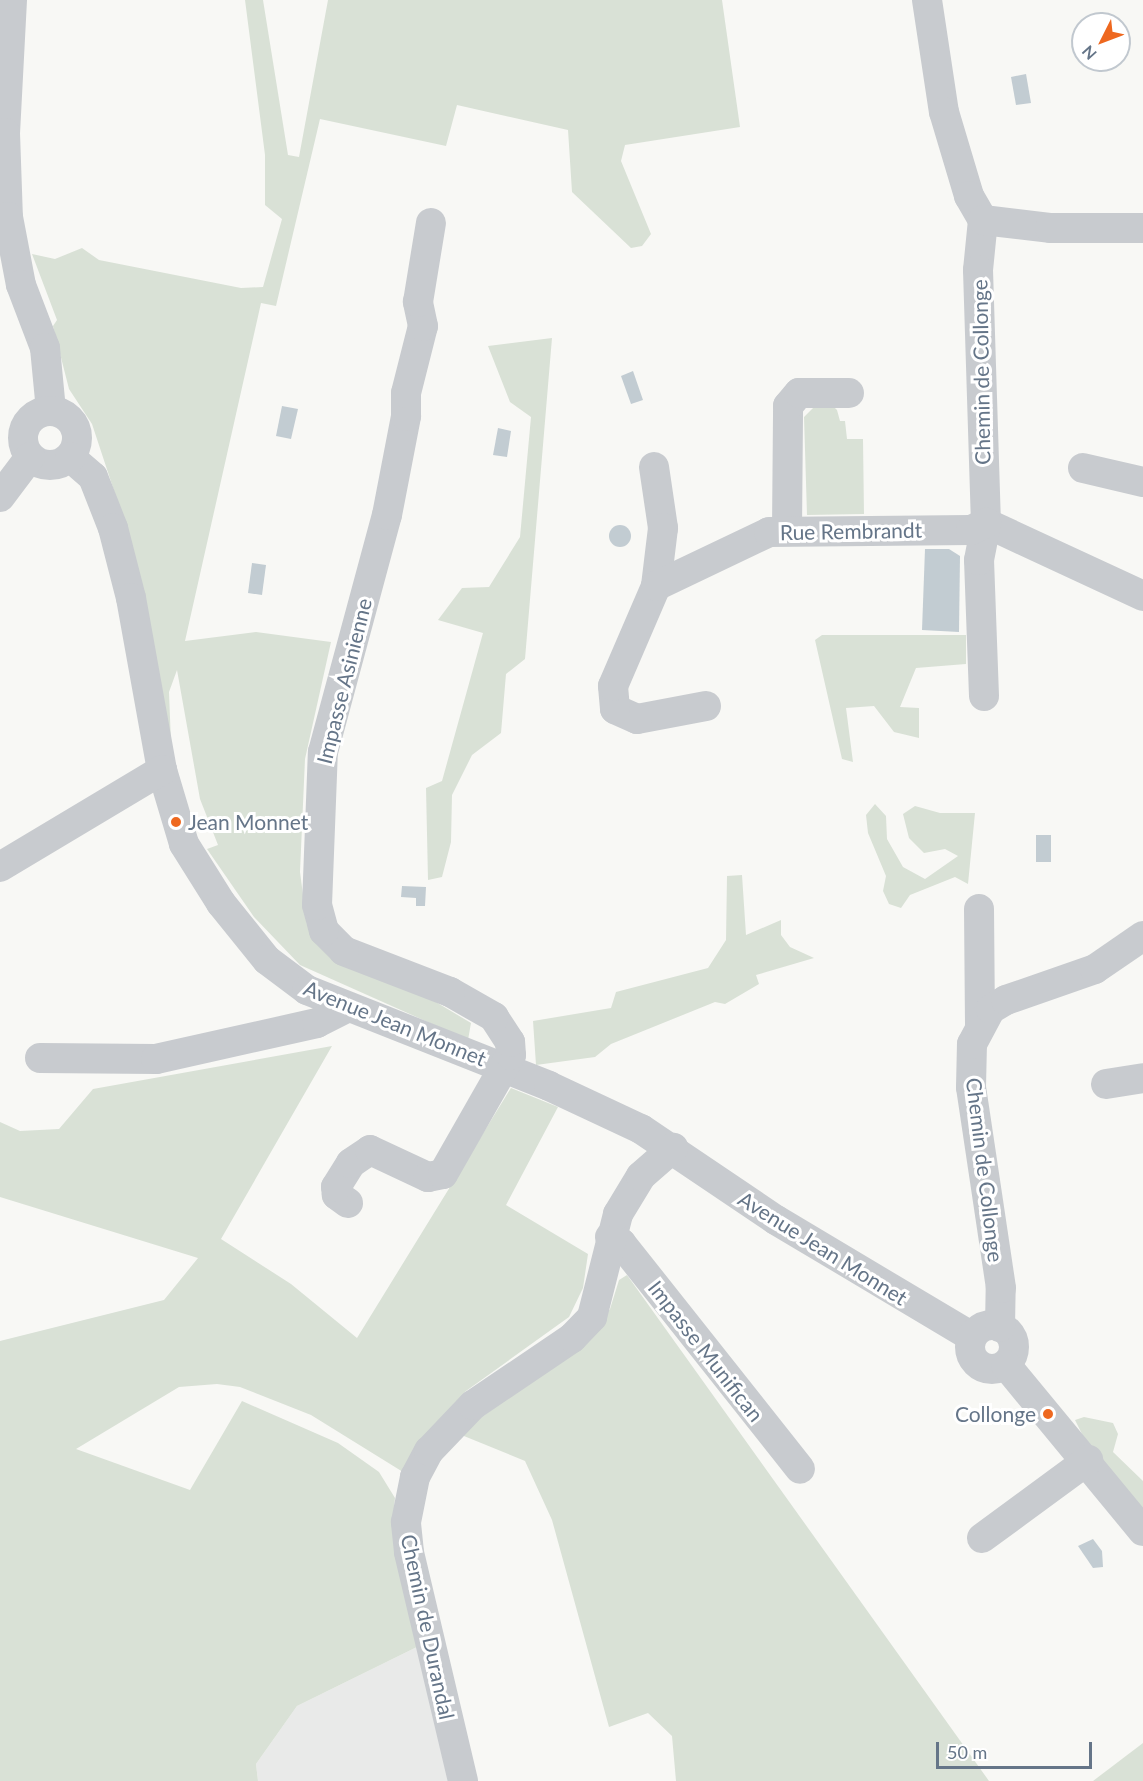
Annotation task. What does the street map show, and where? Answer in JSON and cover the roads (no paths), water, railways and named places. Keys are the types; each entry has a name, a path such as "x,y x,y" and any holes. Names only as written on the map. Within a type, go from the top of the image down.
{"street":[{"path":"12,0 5,142 9,276 45,348 51,410"},
{"path":"927,0 944,112 963,179 983,220 1050,228 1143,228"},
{"name":"Chemin de Collonge","path":"983,220 978,270 986,524 979,560 984,696"},
{"name":"Impasse Asinienne","path":"431,223 417,303 423,326 406,393 406,416 389,504 323,752 317,905 324,931 344,951 450,992 494,1017 510,1041 507,1068"},
{"path":"787,530 788,406 799,393 849,393"},
{"path":"51,410 66,415 76,427 78,443 70,457 51,465 30,457 23,443 25,427 35,414 51,410"},
{"path":"0,497 30,457"},
{"name":"Avenue Jean Monnet","path":"70,457 93,477 113,528 131,598 162,770 184,844 248,940 307,990 507,1068 673,1148 776,1221 972,1337"},
{"path":"654,467 663,528 656,586 613,686 615,709 637,719 706,706"},
{"path":"1083,468 1143,482"},
{"path":"986,524 1143,596"},
{"name":"Rue Rembrandt","path":"656,586 758,535 787,530 971,530 986,524"},
{"path":"0,867 162,770"},
{"path":"979,909 980,1025"},
{"name":"Chemin de Collonge","path":"1000,1327 1001,1288 971,1087 972,1044 980,1025 1006,1000 1095,969 1143,937"},
{"path":"40,1058 156,1059 317,1023 348,1007"},
{"path":"348,1203 337,1195 336,1187 351,1163 370,1150 428,1177 443,1174 507,1068"},
{"path":"1106,1084 1143,1078"},
{"name":"Chemin de Durandal","path":"463,1781 409,1552 409,1497 429,1451 449,1427 572,1338 592,1317 610,1237 631,1189 673,1148"},
{"name":"Impasse Munifican","path":"610,1237 621,1243 800,1469"},
{"path":"1000,1327 1014,1344 1006,1365 983,1368 970,1349 972,1337 980,1329 1000,1327"},
{"path":"1006,1365 1088,1460 1143,1531"},
{"path":"982,1538 1088,1460"}],"place":[{"name":"Jean Monnet","path":"176,822"},
{"name":"Collonge","path":"1048,1414"}]}
